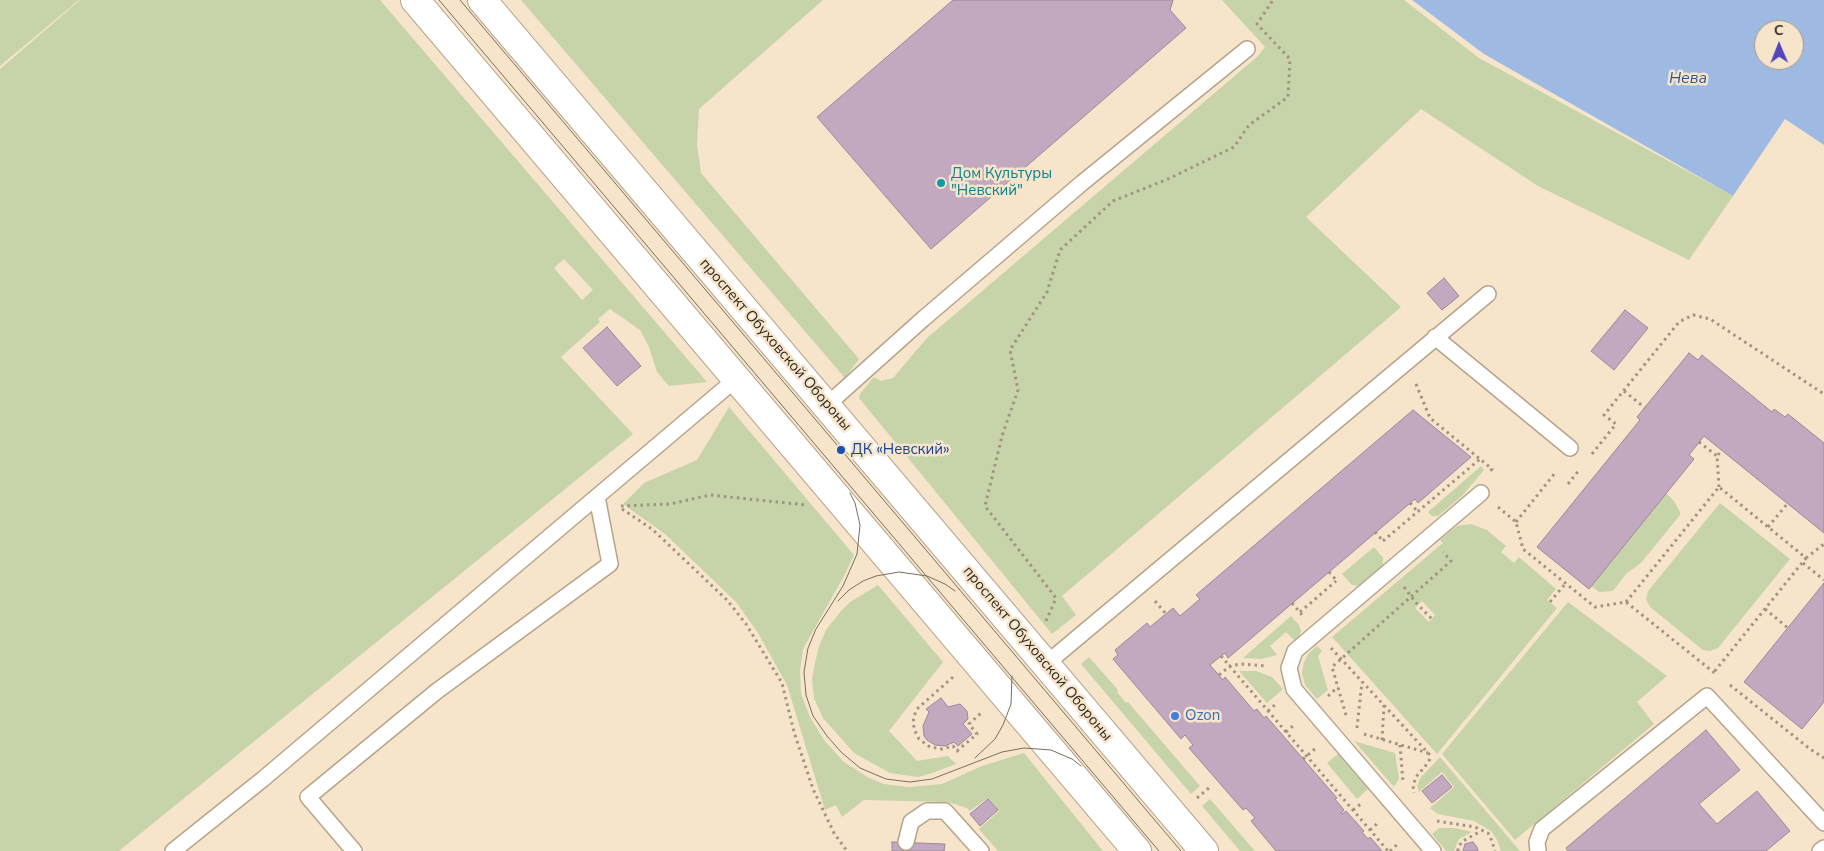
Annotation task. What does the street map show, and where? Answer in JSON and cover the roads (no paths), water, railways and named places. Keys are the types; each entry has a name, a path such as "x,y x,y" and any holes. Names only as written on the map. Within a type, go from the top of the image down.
{"main road":[{"path":"416,0 1136,851"},
{"name":"проспект Обуховской Обороны","path":"482,0 1204,851"}],"lane":[{"path":"827,405 922,319 1082,183 1247,49"},
{"path":"1046,664 1488,294"},
{"path":"1435,338 1570,448"},
{"path":"173,851 263,779 736,379"},
{"path":"1433,851 1294,689 1288,668 1296,651 1481,493"},
{"path":"354,851 308,797 437,691 610,564 597,497"},
{"path":"1538,851 1537,842 1542,829 1707,696 1824,823"},
{"path":"906,842 911,822 927,811 945,811 981,851"},
{"path":"1820,851 1824,848"}],"water":[{"name":"Нева","path":"1412,0 1824,0 1824,145 1785,119 1733,196 1484,54"}],"tram line":[{"path":"439,0 1159,851"},
{"path":"460,0 1181,851"},
{"path":"850,493 855,503 860,525 857,554 843,586 816,629 808,648 804,672 806,695 813,716 827,736 841,752 860,768 886,779 910,782 932,779 1002,752 1024,748 1051,750 1072,759 1081,766"},
{"path":"838,601 849,590 863,581 876,576 899,572 927,576 955,591"},
{"path":"975,758 995,739 1003,725 1011,704 1012,676"}],"place":[{"name":"Дом Культуры \"Невский\"","path":"941,183"},
{"name":"ДК «Невский»","path":"841,450"},
{"name":"Ozon","path":"1175,716"}]}
